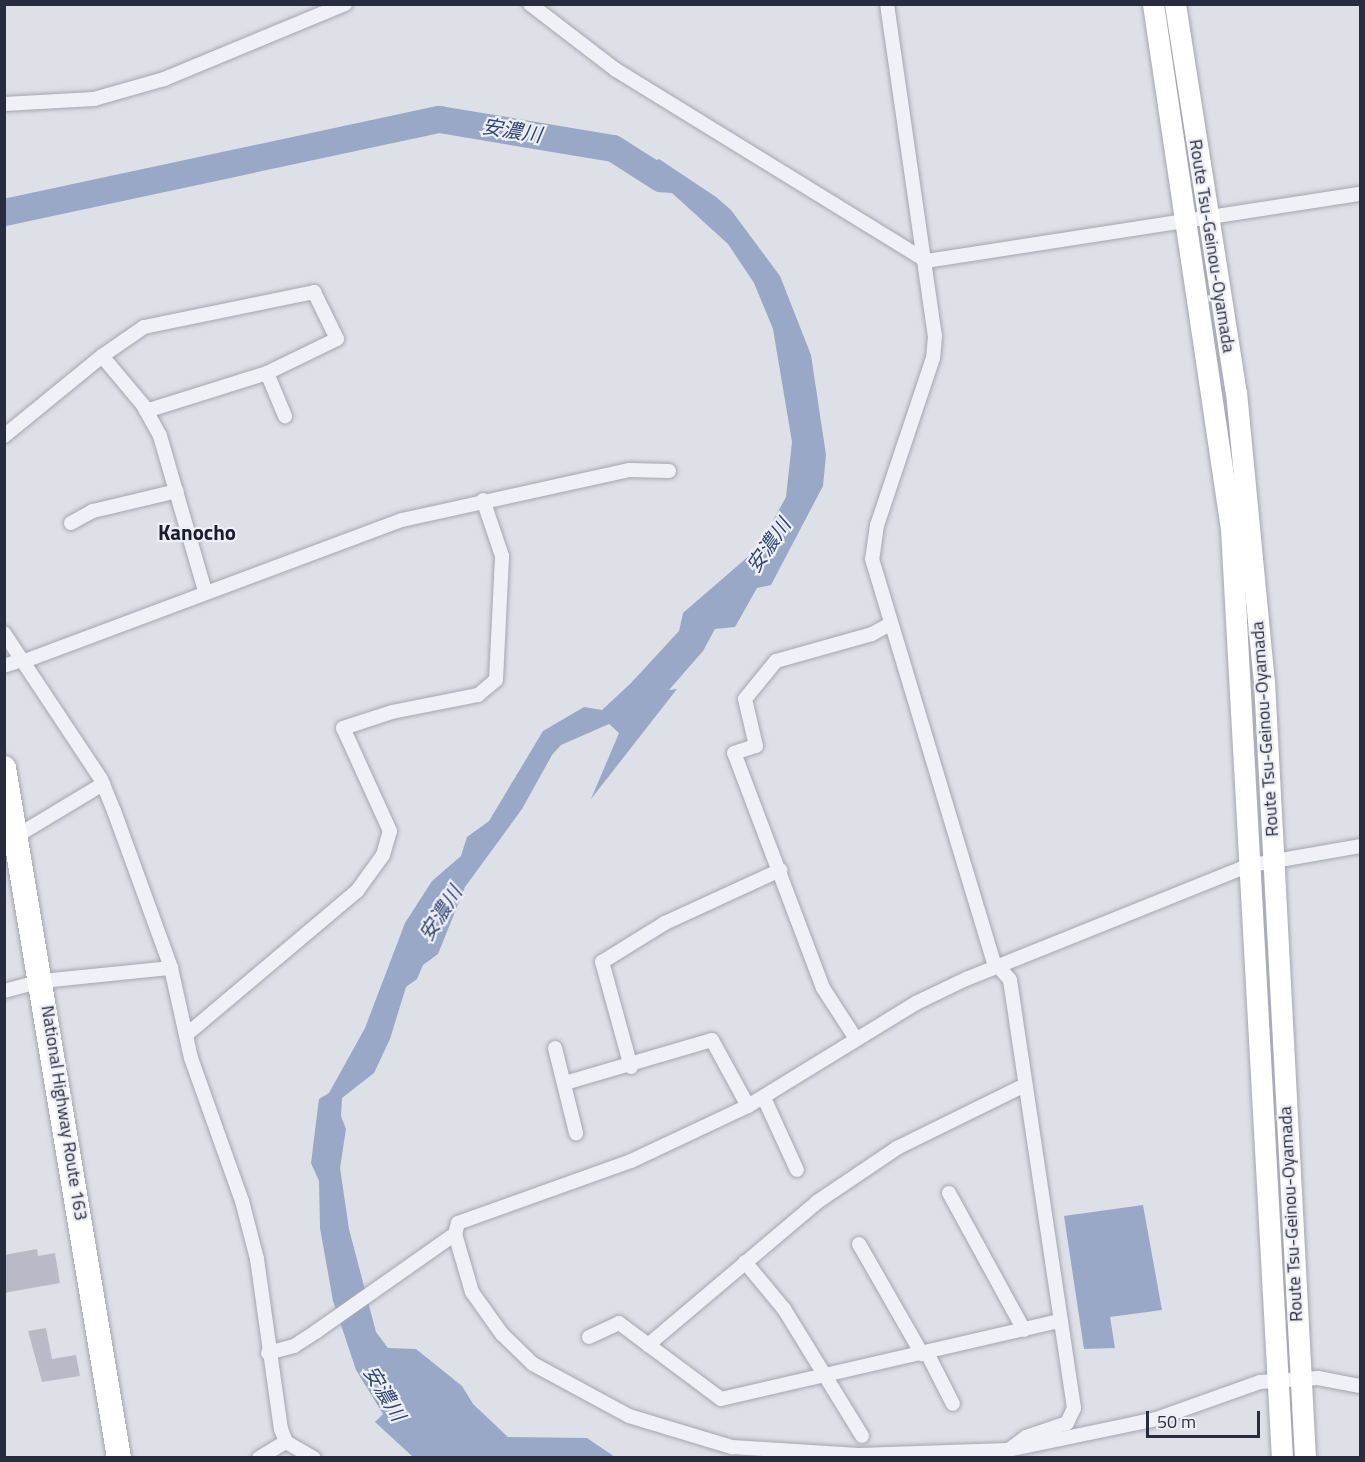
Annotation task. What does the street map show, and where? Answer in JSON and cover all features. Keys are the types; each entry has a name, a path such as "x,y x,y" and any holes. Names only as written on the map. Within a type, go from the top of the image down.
{"highway":[{"name":"National Highway Route 163","path":"4,768 42,981 119,1458"}],"main road":[{"name":"Route Tsu-Geinou-Oyamada","path":"1153,4 1237,403 1264,681 1305,1458"},
{"name":"Route Tsu-Geinou-Oyamada","path":"1175,4 1232,530 1247,866 1282,1458"}],"street":[{"path":"4,104 94,99 164,79 345,4"},
{"path":"530,4 616,70 926,261 1360,194"},
{"path":"886,4 935,324 933,358 872,550 888,625 996,967 1010,980 1074,1408 1067,1423 1026,1437 1008,1450"},
{"path":"4,436 102,356 144,327 314,292 337,339 267,373 146,411"},
{"path":"102,356 146,411 177,491 205,591"},
{"path":"267,373 285,416"},
{"path":"4,666 402,520 483,500 637,469 669,471"},
{"path":"71,523 93,511 177,491"},
{"path":"186,1035 357,891 383,855 390,831 343,728 399,711 478,695 496,680 502,556 483,500"},
{"path":"855,1039 823,988 734,753 756,746 746,699 782,657 872,634 888,625"},
{"path":"4,633 104,784 171,968 186,1035 251,1236 268,1353 286,1442 314,1458"},
{"path":"15,837 104,784"},
{"path":"1360,846 1247,866 944,988 855,1039 764,1098 631,1161 458,1223 455,1234 472,1292 513,1347 554,1378 629,1416 703,1442 786,1453 913,1455 1008,1450 1156,1419 1194,1409 1240,1387 1278,1380 1300,1378 1360,1386"},
{"path":"631,1067 602,962 665,923 780,870"},
{"path":"4,991 42,981 171,968"},
{"path":"565,1083 631,1067 712,1040 748,1106"},
{"path":"555,1048 576,1133"},
{"path":"648,1345 817,1202 897,1148 1025,1085"},
{"path":"764,1098 797,1170"},
{"path":"949,1193 1024,1330"},
{"path":"268,1353 294,1346 455,1234"},
{"path":"859,1244 953,1404"},
{"path":"745,1262 784,1309 862,1436"},
{"path":"589,1337 619,1323 722,1399 1060,1321"},
{"path":"269,1456 286,1442"}],"water":[{"path":"621,149 647,164 659,159 716,197 731,210 780,276 811,355 826,455 823,486 771,585 757,588 735,627 715,629 703,651 669,690 677,689 591,799 619,733 609,724 561,745 552,755 522,809 465,887 438,954 423,965 417,979 406,987 390,1039 374,1073 342,1098 341,1116 346,1129 340,1168 349,1229 376,1332 388,1348 416,1349 462,1386 473,1404 508,1437 587,1438 615,1457 413,1457 375,1422 383,1414 356,1370 333,1301 320,1228 319,1181 311,1163 319,1099 329,1093 365,1028 405,923 432,881 461,856 467,837 489,821 543,731 584,707 602,710 631,683 679,631 683,613 758,548 786,497 792,442 773,329 754,283 728,244 672,193 657,192"},
{"path":"1143,1205 1162,1310 1110,1317 1115,1348 1084,1349 1064,1216"}],"building":[{"path":"37,1249 38,1256 55,1253 60,1283 4,1293 4,1255"},
{"path":"46,1328 52,1359 76,1355 80,1376 42,1382 28,1331"}],"waterway":[{"name":"安濃川","path":"4,212 439,119 613,148 660,178"}],"district":[{"name":"Kanocho","path":"197,532"}]}
